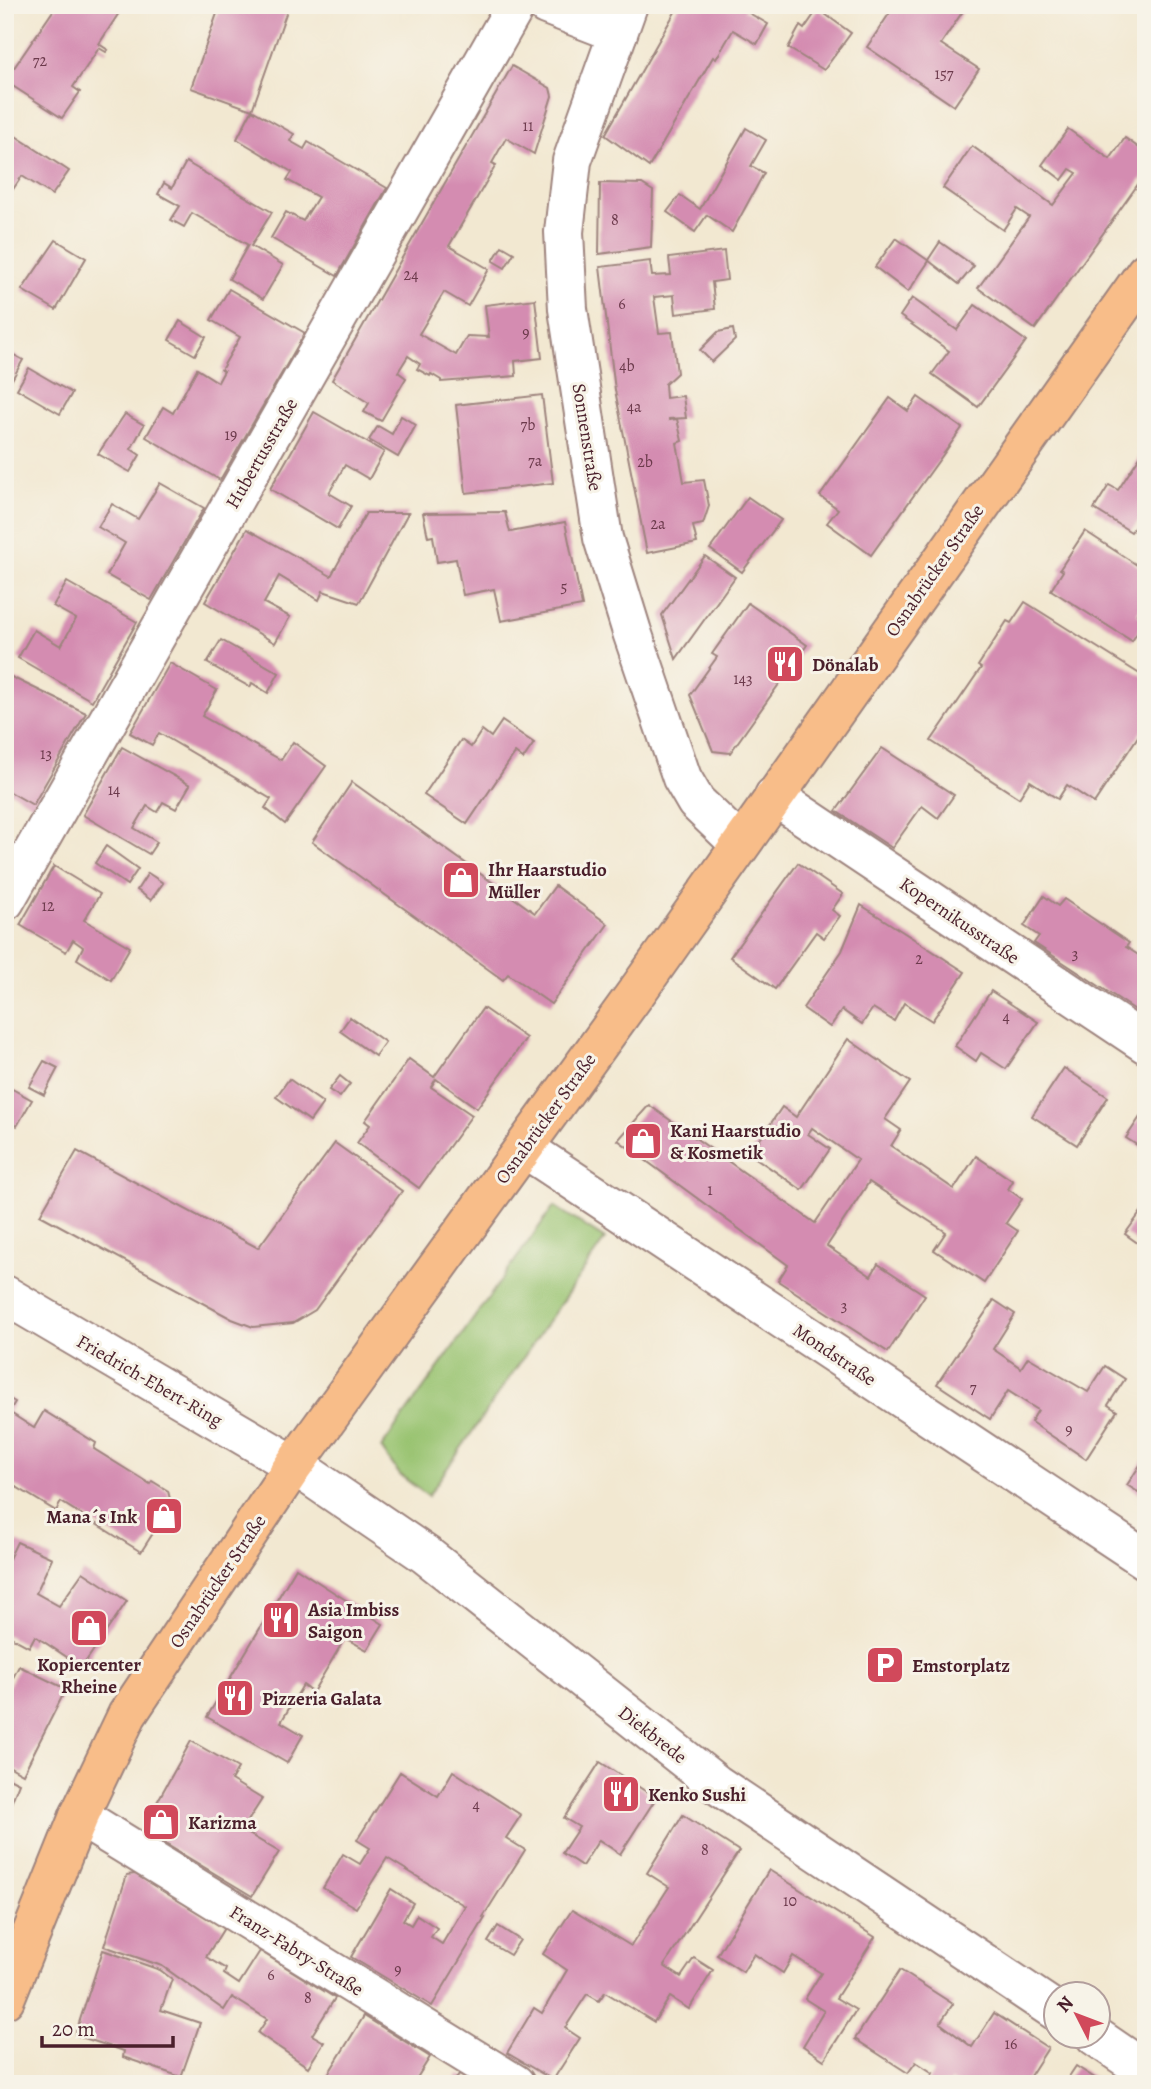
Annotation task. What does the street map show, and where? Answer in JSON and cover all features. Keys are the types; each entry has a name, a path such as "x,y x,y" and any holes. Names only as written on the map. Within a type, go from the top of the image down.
{"main road":[{"name":"Osnabrücker Straße","path":"7,1989 79,1816 127,1714 294,1465 524,1148 1146,272"}],"street":[{"name":"Hubertusstraße","path":"5,901 516,5"},
{"path":"546,5 623,19"},
{"name":"Sonnenstraße","path":"623,19 572,161 564,232 568,309 603,538 632,632 682,778 696,802 740,845"},
{"name":"Kopernikusstraße","path":"774,796 1146,1044"},
{"name":"Mondstraße","path":"524,1148 1146,1560"},
{"name":"Friedrich-Ebert-Ring","path":"5,1296 294,1465"},
{"name":"Diekbrede","path":"294,1465 426,1555 716,1784 1042,2002"},
{"name":"Franz-Fabry-Straße","path":"79,1816 515,2084"},
{"path":"1112,2048 1146,2071"}],"green space":[{"path":"554,1206 605,1239 428,1496 400,1475 381,1448"}],"building":[{"path":"57,5 124,5 99,44 108,50 106,52 99,48 73,87 80,92 62,118 5,81"},
{"path":"220,5 289,5 252,110 191,88"},
{"path":"679,5 742,5 746,8 744,10 768,24 757,44 733,30 716,59 713,57 649,167 605,135"},
{"path":"895,5 964,5 965,8 941,44 979,69 954,106 867,47"},
{"path":"818,9 851,33 824,70 788,48 800,26 804,29"},
{"path":"512,66 550,88 552,96 534,154 506,138 492,163 496,165 449,246 489,269 468,306 444,292 419,334 456,355 467,336 489,337 485,305 535,299 542,358 515,361 516,376 441,382 431,374 430,376 417,369 420,364 408,356 398,372 406,378 381,421 364,412 369,403 332,380"},
{"path":"252,110 294,134 290,141 304,149 308,142 387,188 337,276 271,238 286,212 303,221 318,197 287,180 292,172 237,139"},
{"path":"746,128 766,140 751,166 764,173 732,232 707,215 695,232 667,212 680,195 700,209"},
{"path":"5,129 69,171 52,195 22,176 5,201"},
{"path":"1068,129 1110,159 1125,138 1146,153 1146,173 1035,329 978,288 1029,217 1017,209 1003,230 943,188 972,146 1053,205 1077,173 1070,169 1062,180 1042,165"},
{"path":"186,162 272,212 251,246 283,265 263,299 229,279 248,245 192,213 184,227 171,220 180,206 158,194 164,183 172,188"},
{"path":"600,183 642,184 653,191 651,247 599,254"},
{"path":"896,238 929,261 908,292 875,267"},
{"path":"56,240 86,258 56,310 22,290"},
{"path":"940,242 974,266 959,284 928,260"},
{"path":"502,246 514,253 505,268 493,261"},
{"path":"724,251 727,280 712,282 715,309 676,314 674,295 654,297 659,333 672,332 677,373 665,384 666,398 683,396 686,418 669,419 669,420 677,419 682,441 677,443 684,482 704,480 709,506 703,524 693,526 697,543 647,553 615,390 600,267 650,261 652,276 671,275 669,258"},
{"path":"229,289 305,333 220,480 146,437 163,407 173,413 197,369 218,382 224,371 221,370 240,337 211,320"},
{"path":"912,298 957,330 975,305 1026,341 978,407 932,374 949,351 900,316"},
{"path":"180,321 206,337 195,355 169,340"},
{"path":"733,329 735,340 712,362 700,350 718,332"},
{"path":"5,350 23,360 5,392"},
{"path":"29,368 72,393 60,414 17,389"},
{"path":"542,395 553,483 466,493 456,405"},
{"path":"918,397 962,428 871,555 827,523 838,509 820,496 890,398 908,411"},
{"path":"314,412 384,452 369,479 345,465 329,493 351,506 338,529 270,489"},
{"path":"125,414 144,425 131,449 140,455 130,472 98,454"},
{"path":"401,416 416,425 398,457 369,440 378,426 392,434"},
{"path":"1146,447 1146,515 1144,514 1131,532 1094,509 1109,485 1118,490"},
{"path":"160,483 204,508 151,600 107,575 125,543 98,527 112,504 138,519"},
{"path":"748,497 781,520 742,572 710,549"},
{"path":"505,512 510,532 565,522 582,606 501,621 494,589 463,595 456,559 437,562 433,536 428,537 423,513"},
{"path":"366,513 408,513 359,603 323,591 319,600 279,576 264,603 290,617 275,643 205,602 247,529 331,576"},
{"path":"1085,531 1146,571 1146,599 1137,614 1146,619 1132,641 1051,590 1063,571 1060,569"},
{"path":"705,556 735,577 676,659 662,615"},
{"path":"67,582 137,622 92,701 18,658 34,630 61,646 76,619 53,606"},
{"path":"1025,602 1146,678 1146,731 1143,729 1094,803 1067,785 1058,799 1030,781 1019,798 931,741 981,668 978,666 1007,621 1011,623"},
{"path":"748,603 807,645 730,753 713,751 690,695 717,657 712,654"},
{"path":"221,640 279,673 268,693 252,683 250,687 207,663"},
{"path":"170,663 217,690 202,716 281,760 293,742 326,766 285,824 265,808 271,799 159,733 152,745 130,733"},
{"path":"5,674 86,713 33,805 5,789"},
{"path":"502,721 534,743 523,759 515,753 467,824 424,795 461,740 471,747 482,730 491,737"},
{"path":"122,747 190,785 176,809 163,802 157,812 147,806 134,828 157,842 149,854 83,815"},
{"path":"882,748 954,795 938,818 922,806 892,848 836,811"},
{"path":"352,782 535,913 555,886 608,924 551,1004 508,974 503,980 312,842"},
{"path":"106,846 138,869 127,885 95,863"},
{"path":"798,863 843,894 832,910 840,916 824,938 816,932 775,989 730,957"},
{"path":"54,866 100,894 84,920 130,947 111,980 77,959 83,947 73,940 66,952 20,925"},
{"path":"148,873 163,883 151,900 137,890"},
{"path":"1044,896 1058,906 1064,899 1129,943 1126,947 1146,960 1146,1017 1034,943 1039,936 1024,926"},
{"path":"861,905 965,972 932,1021 904,1003 894,1021 873,1008 862,1024 842,1010 830,1027 803,1008 842,951"},
{"path":"991,991 1038,1022 1006,1069 981,1053 976,1061 955,1046"},
{"path":"483,1008 526,1038 477,1108 436,1079 431,1087 472,1115 419,1188 357,1143 370,1125 365,1121 409,1059 434,1077"},
{"path":"350,1017 385,1042 375,1056 340,1031"},
{"path":"848,1039 910,1082 885,1119 901,1130 891,1146 954,1189 976,1156 1013,1181 1008,1189 1022,1199 1006,1223 1018,1231 984,1283 934,1250 946,1232 869,1182 827,1246 871,1276 878,1264 925,1295 888,1352 778,1281 788,1265 618,1140 649,1105 815,1223 858,1160 812,1128 808,1134 830,1149 802,1190 750,1154 782,1107 796,1117"},
{"path":"44,1061 58,1068 44,1095 29,1087"},
{"path":"1064,1068 1108,1097 1077,1145 1032,1116"},
{"path":"340,1076 350,1084 340,1097 329,1090"},
{"path":"289,1079 323,1103 310,1121 276,1097"},
{"path":"5,1085 32,1100 17,1126 5,1119"},
{"path":"1146,1108 1146,1151 1126,1138"},
{"path":"335,1143 402,1191 315,1310 293,1323 253,1327 232,1319 40,1215 77,1151 258,1248"},
{"path":"1146,1205 1146,1249 1125,1234"},
{"path":"994,1300 1015,1314 993,1349 1021,1368 1028,1357 1088,1392 1105,1366 1125,1379 1108,1405 1117,1411 1086,1459 1031,1422 1038,1410 1008,1391 990,1419 937,1384"},
{"path":"5,1396 15,1402 9,1412 34,1428 44,1411 96,1443 94,1449 150,1484 152,1481 168,1491 174,1515 163,1532 157,1527 141,1552 61,1502 56,1511 5,1480"},
{"path":"1146,1456 1146,1497 1127,1485"},
{"path":"17,1542 52,1558 36,1593 59,1606 83,1572 127,1601 82,1667 35,1636 29,1647 5,1634 5,1567"},
{"path":"296,1568 383,1624 367,1650 345,1638 313,1692 303,1685 281,1722 303,1735 287,1763 207,1717"},
{"path":"19,1666 66,1689 23,1774 5,1764 5,1693"},
{"path":"191,1741 238,1768 231,1780 262,1799 246,1824 249,1834 279,1852 252,1896 149,1834 151,1832 146,1822"},
{"path":"600,1762 656,1798 620,1854 599,1840 582,1866 562,1853 579,1827 564,1818"},
{"path":"453,1771 521,1815 506,1838 525,1850 432,2006 351,1957 391,1889 413,1903 403,1920 411,1925 417,1915 437,1928 431,1937 442,1944 465,1906 387,1858 356,1908 323,1888 343,1854 360,1864 370,1848 357,1840 400,1772 438,1796"},
{"path":"5,1779 19,1783 5,1819"},
{"path":"683,1815 739,1851 664,1966 681,1977 694,1958 713,1970 689,2009 670,1997 654,2022 605,1992 599,2001 587,1994 565,2028 580,2038 553,2080 507,2053 534,2008 542,2013 567,1970 543,1954 572,1910 631,1946 669,1887 647,1873"},
{"path":"769,1870 875,1937 836,1998 856,2010 824,2060 803,2046 824,2011 805,1999 821,1973 793,1956 783,1973 754,1954 743,1972 717,1955"},
{"path":"135,1874 224,1928 206,1957 226,1969 224,1974 239,1984 260,1951 335,1998 312,2035 324,2042 308,2067 258,2033 267,2019 232,1997 224,2010 162,1966 104,1946 127,1875"},
{"path":"498,1926 520,1940 510,1955 488,1942"},
{"path":"103,1950 160,1970 172,1979 161,2010 200,2023 181,2077 123,2057 124,2051 75,2035"},
{"path":"900,1970 953,2004 940,2023 972,2047 994,2013 1042,2044 1042,2050 1047,2050 1025,2084 955,2084 952,2081 950,2084 926,2084 933,2073 916,2062 908,2073 855,2039"},
{"path":"364,2016 430,2057 413,2084 322,2084"},
{"path":"1076,2066 1104,2084 1064,2084"},
{"path":"459,2074 475,2084 453,2084"}],"place":[{"name":"Dönalab","path":"785,664"},
{"name":"Ihr Haarstudio Müller","path":"461,880"},
{"name":"Kani Haarstudio & Kosmetik","path":"643,1141"},
{"name":"Mana´s Ink","path":"164,1516"},
{"name":"Asia Imbiss Saigon","path":"281,1620"},
{"name":"Kopiercenter Rheine","path":"89,1628"},
{"name":"Emstorplatz","path":"885,1665"},
{"name":"Pizzeria Galata","path":"235,1698"},
{"name":"Kenko Sushi","path":"621,1794"},
{"name":"Karizma","path":"161,1822"}]}
